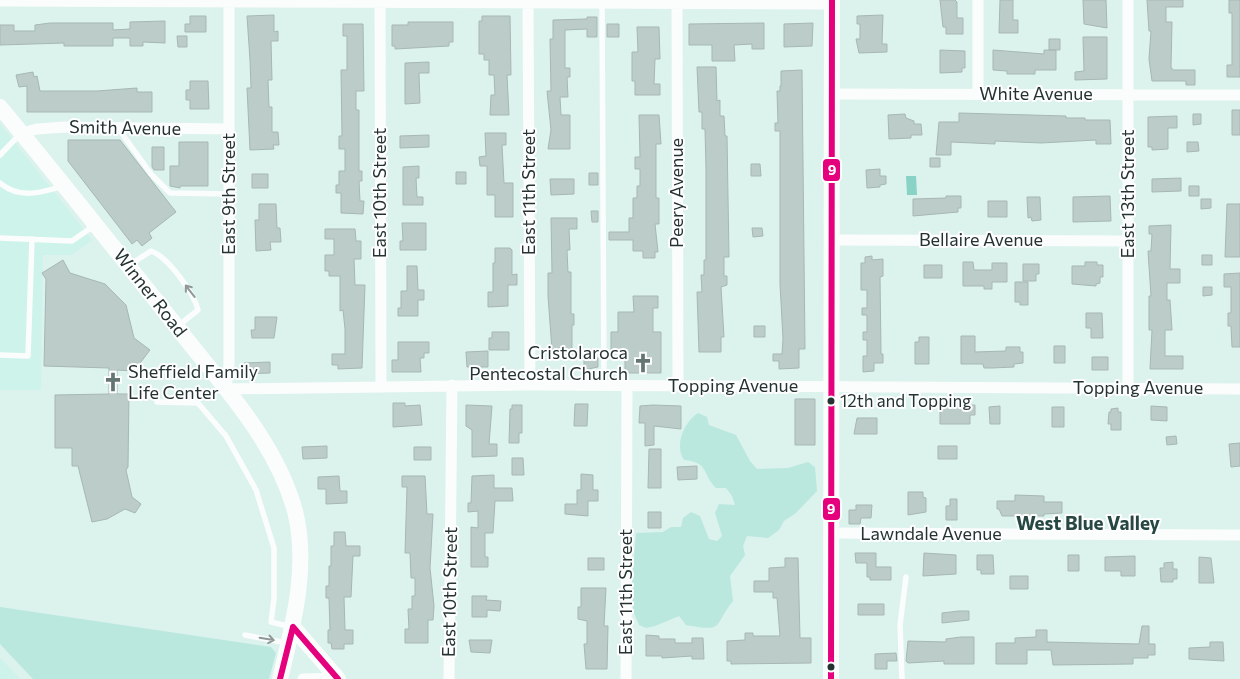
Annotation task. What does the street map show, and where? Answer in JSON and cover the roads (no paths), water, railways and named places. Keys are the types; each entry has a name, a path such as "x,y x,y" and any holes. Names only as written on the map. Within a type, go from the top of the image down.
{"street":[{"path":"978,0 978,93"},
{"name":"East 13th Street","path":"1128,0 1128,388"},
{"path":"0,1 832,2 833,240 830,679"},
{"name":"East 9th Street","path":"226,389 229,364 229,1"},
{"name":"East 10th Street","path":"380,1 381,386"},
{"name":"East 11th Street","path":"528,1 530,385"},
{"name":"Peery Avenue","path":"677,2 678,385"},
{"name":"White Avenue","path":"832,94 978,93 1240,96"},
{"name":"Winner Road","path":"0,107 226,389 270,453 285,484 295,512 299,537 300,572 298,605 292,627"},
{"name":"Smith Avenue","path":"22,133 37,129 65,127 229,129"},
{"name":"Bellaire Avenue","path":"833,240 1129,241"},
{"name":"East 10th Street","path":"449,679 452,385"},
{"name":"Topping Avenue","path":"226,389 452,385 1240,389"},
{"name":"East 11th Street","path":"626,679 627,385"},
{"name":"Lawndale Avenue","path":"832,533 1240,535"},
{"path":"280,679 292,627"},
{"path":"292,627 337,678"},
{"path":"303,679 337,678"}],"lane":[{"path":"600,2 604,385"},
{"path":"118,128 151,174 170,193 229,194"},
{"path":"0,155 22,133"},
{"path":"0,183 10,191 18,193 43,192 65,186"},
{"path":"0,238 72,241 96,225"},
{"path":"0,356 28,356 32,239"},
{"path":"128,266 152,251 160,254 196,299 198,310 177,328"},
{"path":"157,402 198,402 226,436 256,490 274,548 274,598 271,622 292,627"},
{"path":"902,679 900,625 906,577"},
{"path":"244,635 289,643"}],"place":[{"name":"Cristolaroca Pentecostal Church","path":"643,363"},
{"name":"Sheffield Family Life Center","path":"113,382"},
{"name":"12th and Topping","path":"831,401"}],"district":[{"name":"West Blue Valley","path":"1088,523"}]}
